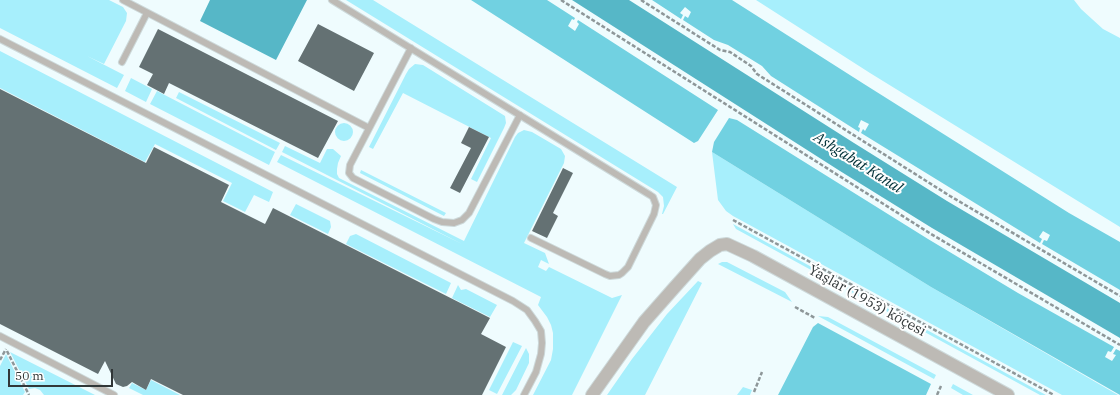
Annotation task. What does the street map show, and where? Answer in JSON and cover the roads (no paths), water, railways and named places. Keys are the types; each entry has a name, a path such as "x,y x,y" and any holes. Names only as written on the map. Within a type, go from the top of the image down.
{"street":[{"name":"Ýaşlar (1953) köçesi","path":"592,395 644,322 691,269 710,251 720,245 727,244 1008,395"}],"lane":[{"path":"123,0 369,128"},
{"path":"332,0 650,195 653,197 656,205 654,214 628,267 619,275 610,276 605,274 531,238"},
{"path":"122,62 147,13"},
{"path":"0,39 513,301 527,310 540,331 542,343 541,354 536,372 524,395"},
{"path":"411,48 350,165 349,173 351,176 434,219 442,222 454,223 462,220 469,213 520,115"},
{"path":"0,336 114,395"}],"water":[{"path":"210,0 307,0 276,60 200,21"},
{"name":"Ashgabat Kanal","path":"572,0 629,0 947,201 1120,303 1120,338 932,228"}]}
